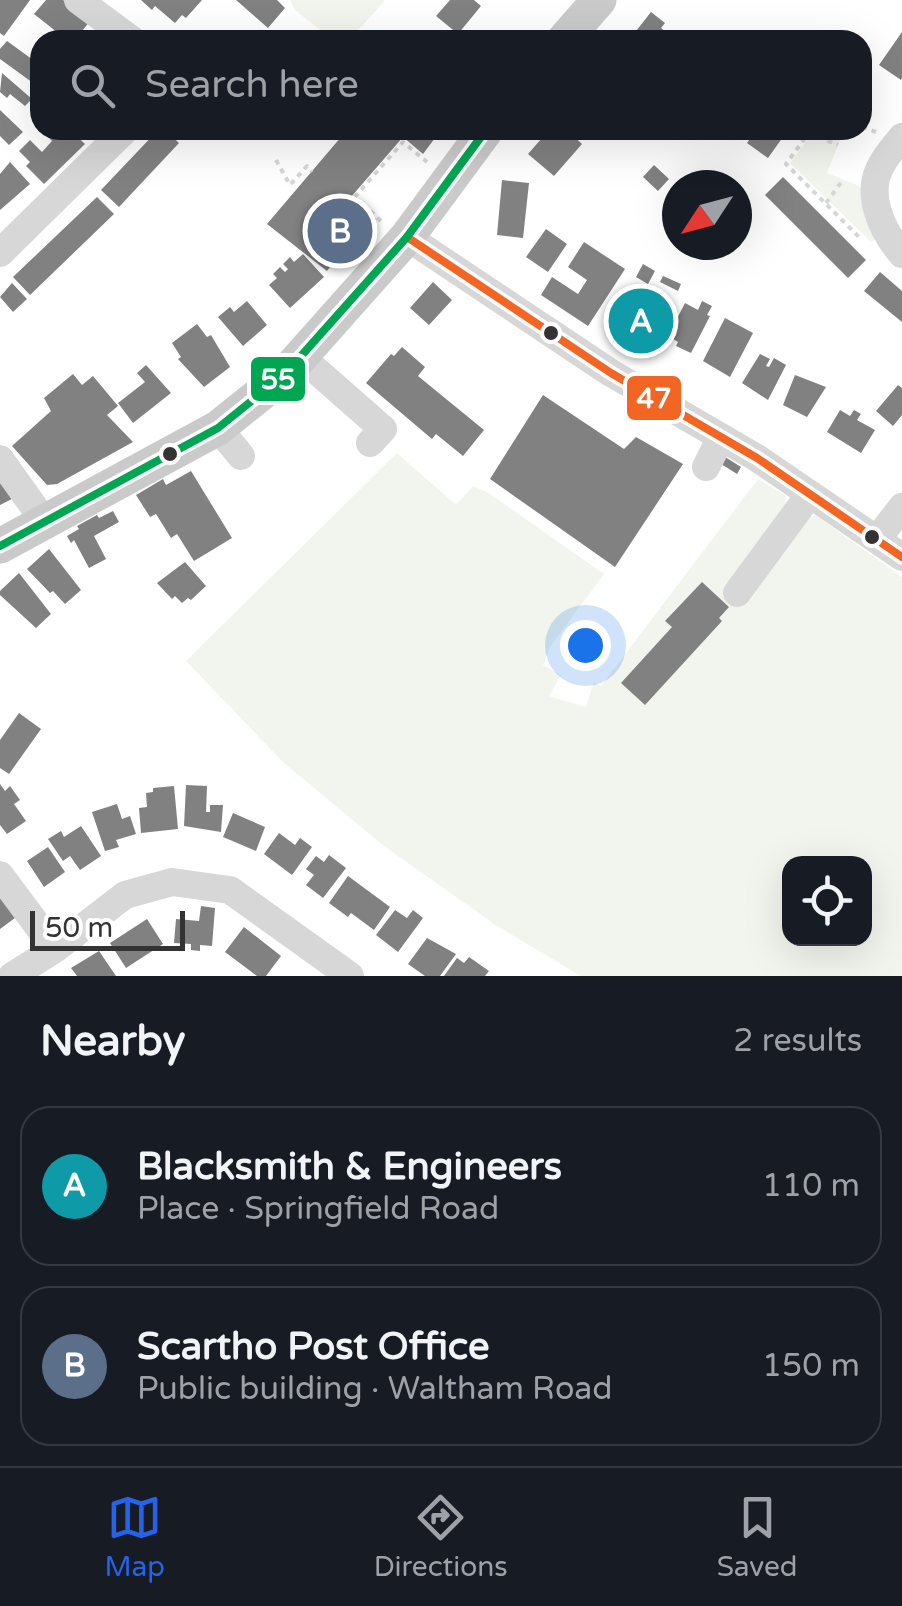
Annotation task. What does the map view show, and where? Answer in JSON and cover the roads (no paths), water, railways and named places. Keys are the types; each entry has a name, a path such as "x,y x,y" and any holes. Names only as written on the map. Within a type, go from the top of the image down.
{"main road":[{"path":"573,30 599,0"},
{"path":"0,546 218,428 302,358 393,229 477,140"}],"street":[{"path":"78,0 118,30"},
{"path":"894,246 878,214 876,190 879,167 902,137"},
{"path":"0,253 114,140"},
{"path":"393,229 902,556"},
{"path":"302,358 383,429 370,442"},
{"path":"218,428 242,456"},
{"path":"706,467 721,437"},
{"path":"0,459 44,521"},
{"path":"738,593 810,494"},
{"path":"878,538 902,507"},
{"path":"0,876 55,949"},
{"path":"12,976 55,949 124,896 172,882 230,890 350,976"}],"place":[{"name":"Scartho Post Office","path":"340,231"},
{"name":"Blacksmith & Engineers","path":"641,321"}]}
